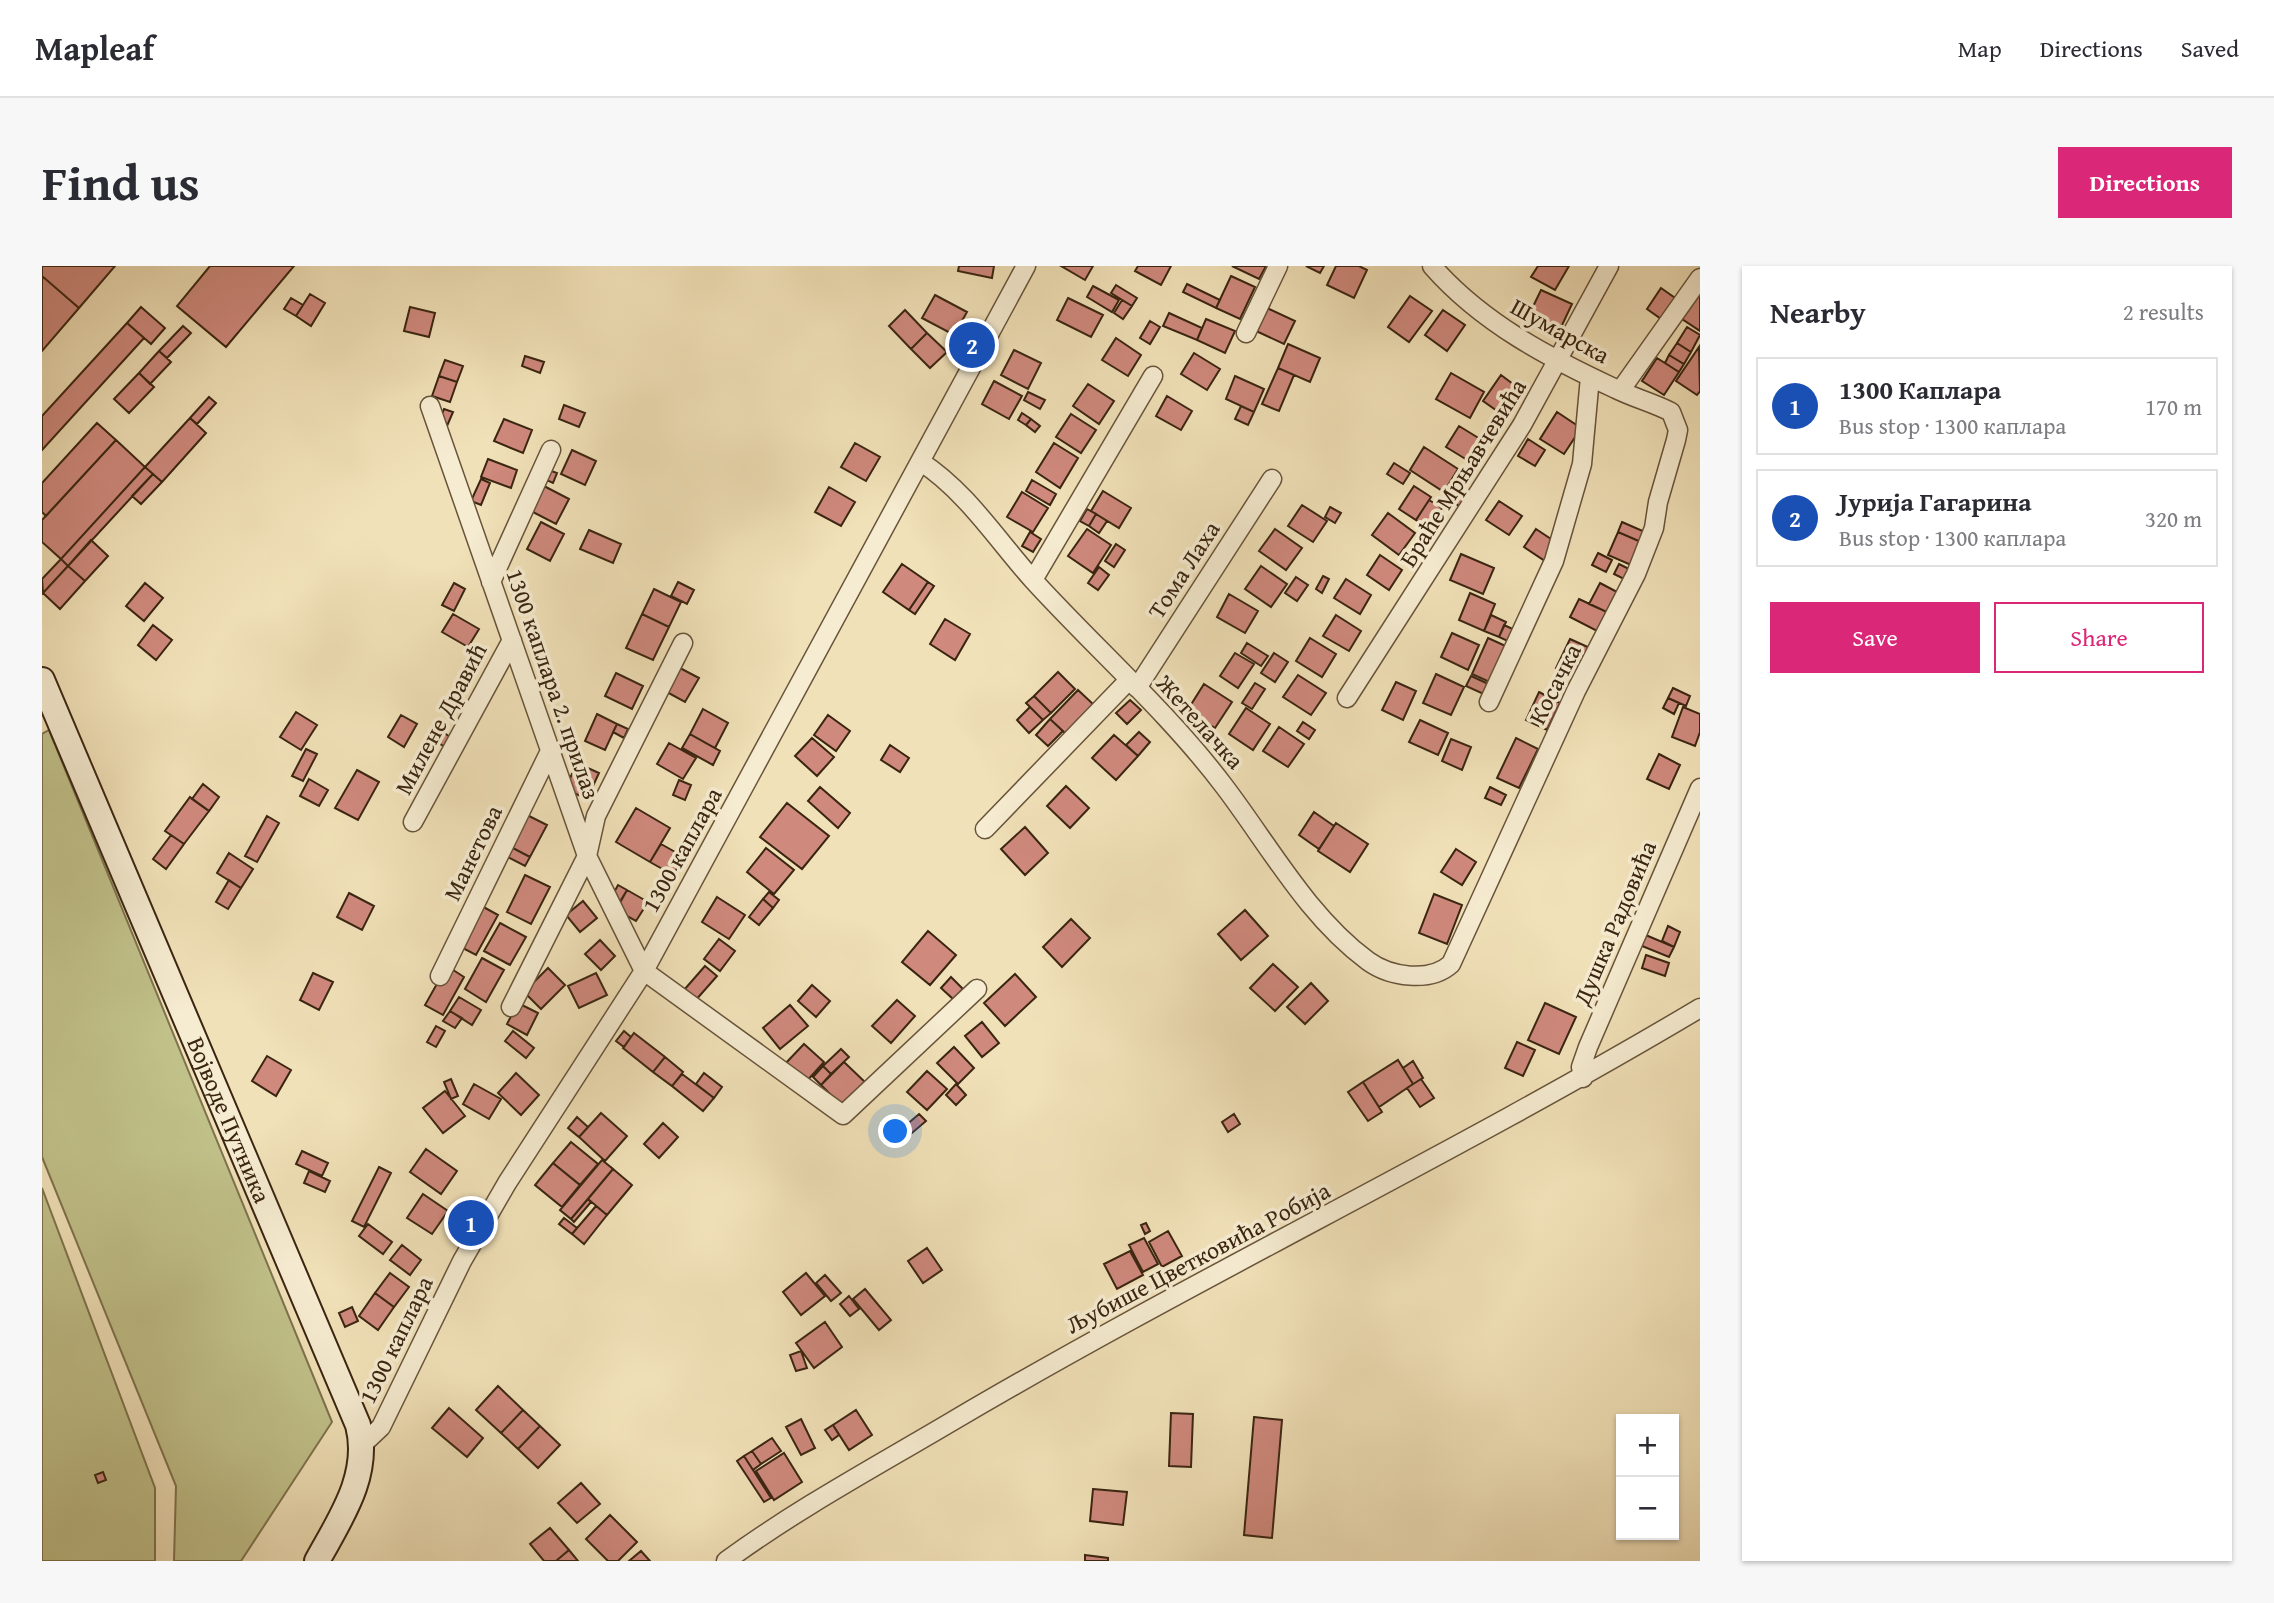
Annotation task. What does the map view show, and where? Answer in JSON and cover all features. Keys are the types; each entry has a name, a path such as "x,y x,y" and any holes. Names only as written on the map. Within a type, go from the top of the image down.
{"street":[{"path":"1246,333 1278,266"},
{"name":"Шумарска","path":"1432,266 1477,310 1519,339 1590,377 1662,407 1676,419"},
{"name":"Браће Мрњавчевића","path":"1347,698 1547,384 1557,359 1609,266"},
{"name":"1300 каплара","path":"363,1444 381,1427 448,1287 507,1183 644,971 921,462 1017,271"},
{"path":"1620,391 1700,278"},
{"path":"1033,580 1153,376"},
{"path":"1489,702 1554,561 1582,464 1590,377"},
{"name":"1300 каплара 2. прилаз","path":"430,406 587,856 644,971"},
{"name":"Косачка","path":"1451,964 1576,691 1636,574 1654,528 1658,502 1678,430 1676,419"},
{"path":"491,582 551,450"},
{"name":"Жетелачка","path":"921,462 951,486 1033,580 1212,770 1290,879 1353,948 1370,963 1414,976 1441,973 1451,964"},
{"name":"Тома Лаха","path":"985,829 1132,684 1272,479"},
{"name":"Милене Дравић","path":"413,822 512,640"},
{"path":"511,1007 587,856 596,816 683,643"},
{"name":"Војводе Путника","path":"42,680 351,1407 363,1444"},
{"name":"Манетова","path":"440,976 550,751"},
{"name":"Душка Радовића","path":"1583,1078 1581,1067 1588,1047 1700,789"},
{"path":"644,971 843,1115 977,989"},
{"name":"Љубише Цветковића Робија","path":"726,1561 801,1511 1024,1379 1583,1078 1700,1008"},
{"path":"317,1561 350,1502 363,1444"}],"green space":[{"path":"49,730 332,1422 241,1561 174,1561 176,1486 42,1157 42,734"},
{"path":"42,1188 155,1488 155,1561 42,1561"}],"building":[{"path":"42,266 115,266 79,308 42,276"},
{"path":"210,266 294,266 226,347 177,306"},
{"path":"959,266 994,266 992,278 958,271"},
{"path":"1061,266 1093,266 1085,280"},
{"path":"1138,266 1171,266 1161,285 1135,271"},
{"path":"1232,266 1266,266 1259,279"},
{"path":"1306,266 1324,266 1320,273"},
{"path":"1336,266 1359,266 1367,270 1354,298 1327,285"},
{"path":"1538,266 1569,266 1555,290 1531,277"},
{"path":"42,276 79,308 42,351"},
{"path":"1231,276 1255,287 1240,319 1216,308"},
{"path":"1187,284 1220,300 1216,308 1183,292"},
{"path":"1116,285 1137,298 1132,306 1111,293"},
{"path":"1093,286 1119,300 1112,312 1087,297"},
{"path":"1661,288 1678,300 1664,321 1647,309"},
{"path":"1541,290 1572,304 1556,338 1525,323"},
{"path":"1696,292 1700,295 1700,331 1679,317"},
{"path":"310,294 325,303 311,326 296,316"},
{"path":"935,295 967,312 954,335 922,318"},
{"path":"1410,296 1432,311 1409,342 1388,327"},
{"path":"291,298 303,305 296,316 284,309"},
{"path":"1068,298 1103,315 1091,337 1057,320"},
{"path":"1122,300 1132,306 1123,319 1114,313"},
{"path":"141,307 165,328 151,344 127,323"},
{"path":"410,307 435,313 429,337 404,331"},
{"path":"1267,308 1295,321 1284,344 1256,331"},
{"path":"905,310 927,333 911,349 889,326"},
{"path":"1443,310 1465,325 1447,351 1425,335"},
{"path":"1169,313 1202,328 1197,340 1163,326"},
{"path":"1206,319 1235,331 1225,353 1197,340"},
{"path":"1150,321 1160,327 1150,344 1140,338"},
{"path":"127,323 144,338 42,450 42,416"},
{"path":"183,326 191,333 167,358 159,351"},
{"path":"1687,327 1700,335 1691,352 1677,343"},
{"path":"927,333 947,352 930,368 911,349"},
{"path":"1116,338 1141,355 1128,376 1102,360"},
{"path":"1677,343 1691,352 1684,364 1669,355"},
{"path":"1288,344 1320,358 1310,382 1278,368"},
{"path":"1699,347 1700,391 1697,395 1676,381"},
{"path":"1014,350 1041,363 1028,389 1001,375"},
{"path":"159,351 171,362 150,384 139,373"},
{"path":"1194,353 1220,369 1207,390 1181,374"},
{"path":"1669,355 1684,364 1679,372 1665,363"},
{"path":"525,356 544,362 540,373 522,366"},
{"path":"1657,358 1679,372 1664,395 1642,381"},
{"path":"445,360 463,366 457,382 439,376"},
{"path":"1278,368 1294,375 1279,411 1262,404"},
{"path":"139,373 154,387 129,413 114,399"},
{"path":"1451,373 1484,392 1470,418 1436,399"},
{"path":"1501,375 1521,390 1503,415 1483,401"},
{"path":"439,376 457,382 450,402 432,396"},
{"path":"1235,376 1264,389 1254,412 1226,399"},
{"path":"994,381 1022,396 1009,419 982,404"},
{"path":"1088,384 1114,401 1099,424 1073,406"},
{"path":"1028,392 1045,400 1040,409 1024,400"},
{"path":"1167,396 1192,411 1181,430 1156,416"},
{"path":"209,397 216,403 197,424 190,418"},
{"path":"564,405 585,413 579,427 559,419"},
{"path":"1241,406 1254,412 1248,425 1235,419"},
{"path":"444,409 453,412 447,426 438,423"},
{"path":"1557,412 1581,428 1564,454 1540,439"},
{"path":"1022,413 1031,419 1026,425 1018,420"},
{"path":"1071,414 1096,430 1081,453 1056,437"},
{"path":"190,418 206,433 162,482 145,467"},
{"path":"504,419 532,430 523,453 494,441"},
{"path":"1031,419 1040,426 1035,432 1026,425"},
{"path":"97,423 116,440 46,516 42,512 42,483"},
{"path":"1459,426 1485,442 1472,463 1446,447"},
{"path":"1528,439 1545,450 1535,466 1518,456"},
{"path":"116,440 145,467 61,559 42,542 42,520"},
{"path":"855,443 880,457 866,481 841,467"},
{"path":"1054,443 1078,458 1060,488 1036,472"},
{"path":"1424,447 1458,469 1444,492 1410,470"},
{"path":"572,450 596,461 585,485 561,474"},
{"path":"488,459 517,470 511,488 481,477"},
{"path":"1394,463 1410,473 1403,484 1387,474"},
{"path":"145,467 153,474 68,566 61,559"},
{"path":"546,469 557,473 553,483 542,478"},
{"path":"153,474 162,482 141,504 132,496"},
{"path":"481,479 490,483 481,505 471,501"},
{"path":"1032,480 1056,494 1050,505 1026,491"},
{"path":"542,485 569,499 556,524 529,510"},
{"path":"1414,486 1431,497 1416,520 1399,509"},
{"path":"829,487 855,502 841,526 815,512"},
{"path":"1453,487 1466,496 1459,506 1446,497"},
{"path":"1103,491 1131,508 1119,528 1091,511"},
{"path":"1022,492 1048,508 1033,532 1007,517"},
{"path":"1429,500 1442,508 1428,529 1416,520"},
{"path":"1499,501 1522,516 1509,535 1486,520"},
{"path":"1302,505 1327,521 1313,542 1288,526"},
{"path":"1330,507 1341,513 1335,523 1325,517"},
{"path":"1087,509 1096,514 1089,526 1080,521"},
{"path":"1388,513 1415,533 1399,555 1372,535"},
{"path":"1096,514 1107,521 1099,533 1089,526"},
{"path":"541,522 564,534 550,561 527,549"},
{"path":"1622,522 1645,532 1641,542 1618,532"},
{"path":"1087,529 1111,545 1093,573 1068,556"},
{"path":"1275,529 1302,548 1286,570 1259,551"},
{"path":"1536,529 1557,543 1545,561 1524,547"},
{"path":"589,530 621,544 613,563 580,549"},
{"path":"1030,532 1041,539 1033,552 1022,546"},
{"path":"1618,532 1641,542 1631,565 1608,555"},
{"path":"91,540 108,556 85,581 68,566"},
{"path":"1116,544 1125,550 1114,567 1105,561"},
{"path":"1598,553 1612,560 1606,572 1592,565"},
{"path":"1461,554 1494,568 1483,594 1450,580"},
{"path":"1380,555 1402,570 1389,590 1367,575"},
{"path":"61,559 68,566 43,593 42,579"},
{"path":"902,564 928,582 909,610 883,592"},
{"path":"1619,564 1629,569 1624,579 1614,574"},
{"path":"68,566 85,581 60,609 43,593"},
{"path":"1261,566 1287,584 1271,607 1245,589"},
{"path":"1099,567 1109,575 1098,590 1088,583"},
{"path":"1323,576 1329,579 1322,593 1316,589"},
{"path":"1296,577 1308,585 1297,601 1285,593"},
{"path":"1346,579 1371,595 1360,614 1334,598"},
{"path":"678,582 694,590 687,604 671,596"},
{"path":"928,582 934,586 915,614 909,610"},
{"path":"145,583 163,598 144,621 126,606"},
{"path":"454,583 465,589 454,611 442,605"},
{"path":"1600,583 1619,593 1609,613 1589,604"},
{"path":"654,589 681,602 669,627 642,614"},
{"path":"1470,593 1495,604 1484,631 1459,620"},
{"path":"1229,594 1258,611 1245,633 1217,617"},
{"path":"1579,599 1609,613 1599,632 1570,617"},
{"path":"453,614 479,629 468,647 442,632"},
{"path":"642,614 669,627 653,660 626,648"},
{"path":"1336,615 1361,631 1349,651 1323,636"},
{"path":"1491,615 1506,622 1499,637 1484,631"},
{"path":"945,619 970,634 955,660 930,644"},
{"path":"153,625 172,640 156,660 138,645"},
{"path":"1504,625 1517,631 1512,643 1499,637"},
{"path":"1452,633 1479,645 1468,670 1441,657"},
{"path":"1310,638 1336,654 1322,677 1296,661"},
{"path":"1488,638 1510,648 1494,684 1472,674"},
{"path":"1570,639 1590,648 1575,678 1556,668"},
{"path":"1247,643 1268,656 1261,666 1241,653"},
{"path":"1235,653 1254,664 1238,688 1220,676"},
{"path":"1274,653 1288,662 1275,682 1261,673"},
{"path":"678,667 699,678 685,702 665,691"},
{"path":"1058,672 1075,689 1051,713 1034,696"},
{"path":"616,673 643,686 632,709 605,696"},
{"path":"1436,674 1464,687 1451,715 1423,703"},
{"path":"1298,675 1326,693 1311,715 1283,697"},
{"path":"1471,676 1493,686 1488,696 1466,686"},
{"path":"1396,682 1416,691 1403,720 1382,710"},
{"path":"1255,683 1265,689 1252,709 1242,703"},
{"path":"1204,684 1232,702 1215,728 1187,711"},
{"path":"1673,688 1690,696 1686,706 1668,698"},
{"path":"1078,690 1094,705 1066,734 1050,719"},
{"path":"1539,692 1560,703 1547,730 1526,720"},
{"path":"1034,696 1051,713 1043,720 1026,703"},
{"path":"1668,698 1679,703 1674,714 1663,708"},
{"path":"1130,700 1141,710 1127,724 1116,713"},
{"path":"1030,707 1043,720 1029,733 1017,720"},
{"path":"1683,707 1700,714 1700,732 1695,746 1672,737"},
{"path":"1246,708 1270,724 1253,750 1229,734"},
{"path":"703,709 728,723 715,748 690,734"},
{"path":"296,712 317,725 301,750 280,737"},
{"path":"597,714 617,724 605,750 585,741"},
{"path":"401,715 417,724 404,747 388,737"},
{"path":"828,715 850,731 836,751 814,735"},
{"path":"1050,719 1063,731 1048,746 1036,735"},
{"path":"1420,720 1448,733 1438,755 1409,742"},
{"path":"1303,722 1315,730 1309,739 1297,731"},
{"path":"617,724 628,729 624,738 613,732"},
{"path":"1279,727 1304,744 1288,767 1263,751"},
{"path":"441,731 452,738 447,748 435,741"},
{"path":"1139,732 1150,742 1138,756 1126,745"},
{"path":"690,734 720,751 713,765 682,748"},
{"path":"1114,735 1138,756 1116,780 1092,758"},
{"path":"812,738 834,757 817,776 795,756"},
{"path":"1516,738 1538,749 1519,788 1497,778"},
{"path":"1451,739 1471,747 1462,770 1442,761"},
{"path":"669,743 696,758 683,779 657,764"},
{"path":"890,745 909,758 900,772 881,760"},
{"path":"306,749 317,754 303,781 292,776"},
{"path":"1659,754 1680,765 1669,789 1647,779"},
{"path":"577,763 599,773 587,799 565,789"},
{"path":"357,770 379,782 358,820 335,808"},
{"path":"309,779 328,790 319,806 300,796"},
{"path":"679,780 691,785 685,800 673,795"},
{"path":"203,784 219,797 209,811 192,799"},
{"path":"1066,786 1089,808 1070,828 1047,806"},
{"path":"820,787 850,813 838,828 808,801"},
{"path":"1490,787 1506,795 1501,805 1485,798"},
{"path":"190,797 209,811 184,844 165,831"},
{"path":"787,803 829,836 802,869 760,837"},
{"path":"636,808 670,828 650,862 616,842"},
{"path":"1314,812 1334,826 1319,849 1299,835"},
{"path":"525,814 547,825 530,857 509,846"},
{"path":"267,816 279,823 257,862 245,856"},
{"path":"1336,823 1368,844 1350,872 1318,851"},
{"path":"1025,827 1048,853 1025,875 1001,849"},
{"path":"171,835 184,844 166,869 153,859"},
{"path":"661,844 684,857 673,875 650,862"},
{"path":"509,846 530,857 525,866 504,855"},
{"path":"766,848 794,870 774,894 747,872"},
{"path":"1456,849 1476,862 1462,885 1441,872"},
{"path":"229,853 253,869 241,888 217,873"},
{"path":"525,875 550,887 531,924 507,912"},
{"path":"229,880 241,888 228,909 216,902"},
{"path":"618,885 627,890 618,905 610,900"},
{"path":"627,890 648,902 636,921 616,910"},
{"path":"769,892 779,900 773,908 763,899"},
{"path":"349,893 374,906 362,930 337,917"},
{"path":"1434,894 1462,905 1447,944 1419,933"},
{"path":"717,897 745,915 729,939 702,922"},
{"path":"763,899 773,908 759,925 749,917"},
{"path":"583,901 597,918 580,932 566,915"},
{"path":"478,904 498,915 476,955 457,945"},
{"path":"1245,910 1268,936 1241,960 1218,934"},
{"path":"1071,919 1090,938 1062,967 1043,947"},
{"path":"500,923 526,937 510,965 484,951"},
{"path":"1668,926 1680,932 1674,947 1662,941"},
{"path":"928,931 956,955 930,985 902,962"},
{"path":"1641,933 1674,947 1669,957 1637,944"},
{"path":"719,939 735,951 720,971 704,959"},
{"path":"600,940 615,956 601,970 585,954"},
{"path":"1646,955 1669,963 1665,976 1642,968"},
{"path":"482,958 504,970 486,1002 465,989"},
{"path":"1273,964 1298,987 1275,1011 1250,988"},
{"path":"447,966 464,977 443,1015 425,1005"},
{"path":"705,966 717,976 695,1001 684,990"},
{"path":"548,968 565,985 541,1009 524,992"},
{"path":"313,973 333,982 319,1010 300,1000"},
{"path":"596,973 607,995 579,1008 568,986"},
{"path":"1015,974 1036,997 1005,1026 984,1003"},
{"path":"951,977 963,989 953,999 941,988"},
{"path":"1311,983 1328,1001 1305,1024 1287,1007"},
{"path":"812,985 830,1001 816,1017 798,1001"},
{"path":"459,997 481,1010 472,1025 450,1011"},
{"path":"897,1000 915,1016 891,1043 872,1026"},
{"path":"518,1003 538,1013 527,1035 507,1024"},
{"path":"1545,1003 1576,1017 1559,1054 1528,1040"},
{"path":"790,1005 808,1026 780,1049 763,1028"},
{"path":"450,1011 462,1018 455,1028 443,1021"},
{"path":"982,1022 999,1043 982,1057 965,1036"},
{"path":"436,1026 445,1031 436,1047 427,1042"},
{"path":"513,1031 534,1048 526,1058 505,1041"},
{"path":"624,1031 631,1037 624,1047 616,1041"},
{"path":"634,1033 665,1057 653,1072 623,1048"},
{"path":"1517,1042 1535,1050 1523,1076 1505,1068"},
{"path":"804,1044 824,1062 805,1083 784,1065"},
{"path":"954,1047 974,1068 958,1084 937,1063"},
{"path":"841,1049 849,1057 831,1074 823,1066"},
{"path":"267,1056 291,1070 276,1096 252,1081"},
{"path":"665,1057 683,1072 672,1086 653,1072"},
{"path":"1398,1060 1413,1084 1379,1107 1363,1082"},
{"path":"1413,1061 1423,1078 1413,1084 1403,1068"},
{"path":"844,1062 867,1084 843,1107 821,1085"},
{"path":"823,1066 831,1074 821,1085 813,1077"},
{"path":"927,1071 947,1089 927,1110 907,1092"},
{"path":"516,1073 539,1095 521,1115 498,1093"},
{"path":"704,1073 722,1087 714,1098 696,1084"},
{"path":"682,1074 714,1098 703,1111 672,1086"},
{"path":"451,1079 458,1096 451,1099 444,1082"},
{"path":"1421,1079 1434,1098 1420,1107 1407,1088"},
{"path":"1363,1082 1382,1112 1368,1121 1348,1092"},
{"path":"474,1084 501,1099 489,1119 463,1104"},
{"path":"956,1084 966,1095 956,1105 946,1095"},
{"path":"445,1091 465,1116 443,1133 423,1108"},
{"path":"601,1113 627,1136 605,1161 579,1137"},
{"path":"919,1114 926,1121 905,1139 898,1132"},
{"path":"1234,1114 1240,1124 1228,1132 1222,1122"},
{"path":"577,1117 588,1127 579,1137 568,1128"},
{"path":"663,1123 678,1137 659,1158 644,1144"},
{"path":"571,1142 598,1164 580,1185 553,1163"},
{"path":"426,1149 457,1171 441,1194 410,1172"},
{"path":"302,1151 328,1163 322,1176 296,1164"},
{"path":"602,1160 613,1169 571,1219 560,1210"},
{"path":"553,1163 580,1185 562,1207 535,1185"},
{"path":"379,1167 391,1173 364,1227 352,1221"},
{"path":"613,1169 632,1185 607,1215 588,1199"},
{"path":"309,1171 330,1181 325,1192 304,1183"},
{"path":"423,1194 448,1211 432,1234 407,1218"},
{"path":"588,1199 591,1202 574,1222 571,1219"},
{"path":"596,1206 607,1215 584,1244 572,1234"},
{"path":"564,1218 577,1228 572,1234 559,1224"},
{"path":"1146,1223 1150,1231 1145,1234 1141,1225"},
{"path":"368,1224 392,1242 383,1254 359,1236"},
{"path":"1168,1231 1182,1256 1162,1267 1149,1242"},
{"path":"1144,1238 1158,1264 1143,1272 1129,1245"},
{"path":"402,1245 421,1260 410,1275 390,1260"},
{"path":"927,1248 942,1270 923,1283 908,1261"},
{"path":"1130,1251 1143,1275 1117,1289 1104,1264"},
{"path":"390,1273 409,1287 394,1307 375,1293"},
{"path":"806,1273 825,1296 801,1315 783,1292"},
{"path":"825,1275 841,1293 831,1301 816,1283"},
{"path":"865,1289 891,1320 879,1330 853,1299"},
{"path":"375,1293 394,1307 378,1330 359,1316"},
{"path":"849,1296 859,1309 850,1316 840,1304"},
{"path":"352,1307 358,1321 345,1327 339,1313"},
{"path":"825,1322 842,1347 814,1368 796,1343"},
{"path":"801,1351 807,1368 796,1371 790,1355"},
{"path":"498,1386 523,1410 501,1433 476,1410"},
{"path":"449,1408 483,1438 467,1457 432,1428"},
{"path":"523,1410 540,1426 518,1449 501,1433"},
{"path":"856,1410 872,1435 849,1450 833,1425"},
{"path":"1171,1413 1193,1414 1191,1467 1169,1466"},
{"path":"1254,1417 1282,1420 1272,1538 1244,1535"},
{"path":"801,1419 815,1448 801,1455 786,1427"},
{"path":"833,1425 839,1435 832,1440 825,1430"},
{"path":"540,1426 560,1445 538,1468 518,1449"},
{"path":"772,1438 781,1451 761,1464 752,1451"},
{"path":"752,1451 761,1464 753,1470 744,1456"},
{"path":"784,1453 802,1482 774,1500 756,1471"},
{"path":"744,1456 771,1498 764,1502 737,1461"},
{"path":"103,1472 106,1480 98,1483 95,1475"},
{"path":"581,1483 600,1504 577,1523 558,1503"},
{"path":"1093,1489 1127,1492 1123,1525 1090,1521"},
{"path":"610,1515 637,1542 618,1561 608,1561 586,1539"},
{"path":"550,1528 569,1550 556,1561 544,1561 530,1544"},
{"path":"569,1550 578,1561 556,1561"},
{"path":"641,1551 650,1561 629,1561"},
{"path":"1085,1555 1108,1558 1108,1561 1085,1561"}],"place":[{"name":"Јурија Гагарина","path":"972,345"},
{"name":"1300 Каплара","path":"471,1223"}]}
